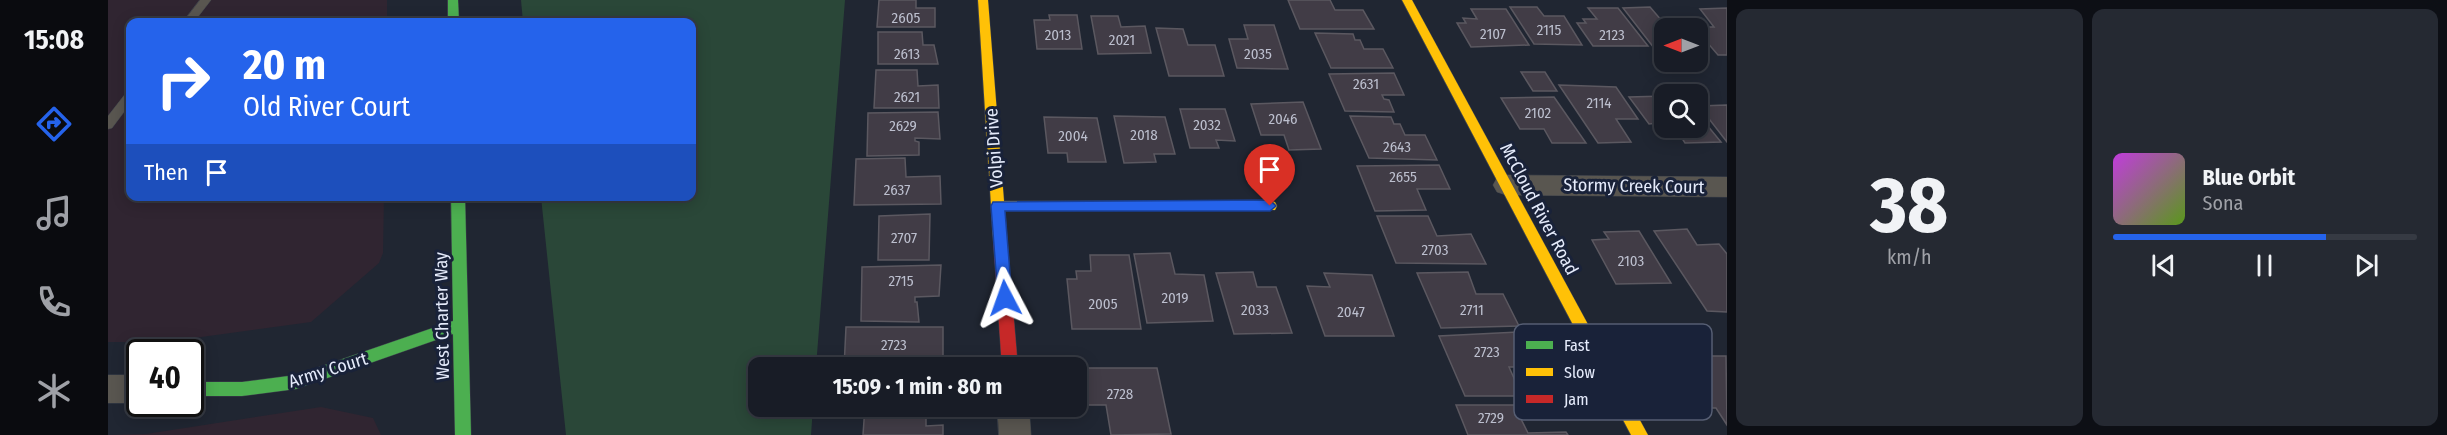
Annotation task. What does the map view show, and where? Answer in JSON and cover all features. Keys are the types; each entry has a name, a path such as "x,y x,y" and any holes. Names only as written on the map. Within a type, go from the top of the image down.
{"main road":[{"path":"453,0 454,18"},
{"name":"Volpi Drive","path":"983,0 1009,357"},
{"name":"McCloud River Road","path":"1407,0 1581,324"},
{"name":"West Charter Way","path":"458,201 463,435"},
{"path":"998,206 1270,206"},
{"name":"Army Court","path":"204,389 242,389 296,382 460,325"},
{"name":"McCloud River Road","path":"1632,420 1640,435"}],"street":[{"name":"Stormy Creek Court","path":"1506,185 1727,187"},
{"path":"108,389 126,389"},
{"path":"1014,417 1015,435"}],"lane":[{"path":"191,18 206,0"},
{"path":"108,124 126,101"}],"shaded area":[{"path":"108,0 387,0 387,18 126,18 126,201 384,201 383,253 379,263 311,322 187,339 126,339 126,342 108,342"},
{"path":"321,407 373,418 381,435 108,435 146,434"}],"green space":[{"path":"521,0 845,0 817,357 748,357 748,417 812,417 811,435 566,435 541,201 696,201 696,18 523,18"}],"building":[{"path":"879,0 916,0 916,8 935,8 935,27 877,27"},
{"path":"1288,0 1330,0 1335,10 1363,10 1374,29 1300,29"},
{"path":"1510,7 1537,7 1544,16 1564,16 1582,45 1534,44"},
{"path":"1650,7 1659,18 1654,18 1654,48 1623,8"},
{"path":"1588,8 1618,8 1648,46 1593,46 1577,23 1586,23 1583,19 1597,19"},
{"path":"1727,8 1727,55 1718,55 1708,43 1708,27 1714,27 1700,9"},
{"path":"1471,9 1506,9 1529,45 1471,47 1457,23 1466,23 1463,18 1477,19"},
{"path":"1049,15 1077,15 1082,49 1037,49 1034,20 1050,20"},
{"path":"1091,16 1118,16 1121,27 1145,26 1151,53 1098,54"},
{"path":"1244,25 1274,25 1288,69 1237,68 1229,39 1248,39"},
{"path":"1156,28 1183,29 1188,45 1215,45 1224,76 1169,76"},
{"path":"878,32 922,32 923,45 934,45 938,64 878,64"},
{"path":"1315,33 1353,34 1355,40 1360,40 1364,49 1383,49 1393,68 1331,68"},
{"path":"876,70 917,70 918,86 938,85 939,108 874,108"},
{"path":"1521,72 1545,72 1557,91 1533,91"},
{"path":"1394,73 1404,95 1382,95 1384,99 1389,100 1394,112 1345,111 1329,74"},
{"path":"1559,85 1616,87 1638,119 1616,119 1631,142 1598,143"},
{"path":"1654,96 1654,123 1649,124 1629,97"},
{"path":"1554,97 1586,143 1552,143 1544,129 1520,129 1501,98"},
{"path":"1303,102 1321,149 1289,150 1284,135 1261,135 1251,104"},
{"path":"1727,105 1727,142 1708,118 1708,106"},
{"path":"1180,109 1225,109 1235,141 1216,140 1219,148 1190,148"},
{"path":"938,112 940,139 915,138 915,141 919,142 919,155 867,156 868,113"},
{"path":"1114,116 1165,117 1175,154 1154,154 1156,162 1124,163"},
{"path":"1350,116 1391,117 1394,124 1400,124 1405,135 1425,135 1437,160 1369,158"},
{"path":"1044,117 1097,118 1106,162 1068,162 1067,153 1048,153"},
{"path":"1708,126 1721,142 1685,143 1682,138 1708,138"},
{"path":"905,158 906,177 940,176 941,204 854,205 856,159"},
{"path":"1439,165 1450,189 1417,189 1426,210 1375,211 1357,166"},
{"path":"930,214 929,260 878,260 879,216"},
{"path":"1377,216 1428,216 1437,236 1471,234 1486,264 1396,263"},
{"path":"1687,229 1697,245 1719,244 1727,254 1727,312 1707,311 1654,231"},
{"path":"1639,231 1671,283 1616,284 1592,240 1609,239 1604,232"},
{"path":"1170,253 1175,274 1204,275 1213,321 1147,323 1134,254"},
{"path":"1090,255 1129,255 1141,329 1072,329 1067,279 1077,279 1076,271 1091,271"},
{"path":"941,265 939,296 915,297 919,322 861,321 862,267"},
{"path":"1253,272 1257,287 1276,287 1292,333 1234,334 1216,273"},
{"path":"1468,272 1476,294 1503,294 1518,324 1514,324 1514,326 1441,328 1417,273"},
{"path":"1324,273 1372,275 1394,336 1325,336 1307,286 1330,287"},
{"path":"846,327 943,327 943,357 845,357"},
{"path":"1514,332 1514,367 1509,367 1514,378 1514,396 1465,396 1439,336"},
{"path":"1712,356 1726,356 1727,425 1716,408 1712,408"},
{"path":"1087,368 1157,368 1171,434 1111,435 1106,405 1087,405"},
{"path":"1456,405 1514,405 1514,420 1522,420 1528,433 1566,432 1568,435 1468,435"},
{"path":"864,417 926,417 926,426 943,425 943,435 863,435"}],"traffic: fast":[{"path":"453,0 454,18"},
{"path":"458,201 463,435"},
{"path":"204,389 242,389 296,382 460,325"}],"traffic: slow":[{"path":"983,0 1000,237"},
{"path":"1407,0 1581,324"},
{"path":"998,206 1270,206"},
{"path":"1632,420 1640,435"}],"traffic: jam":[{"path":"1000,237 1009,357"}],"route":[{"path":"1005,298 998,206 1270,206"}]}
